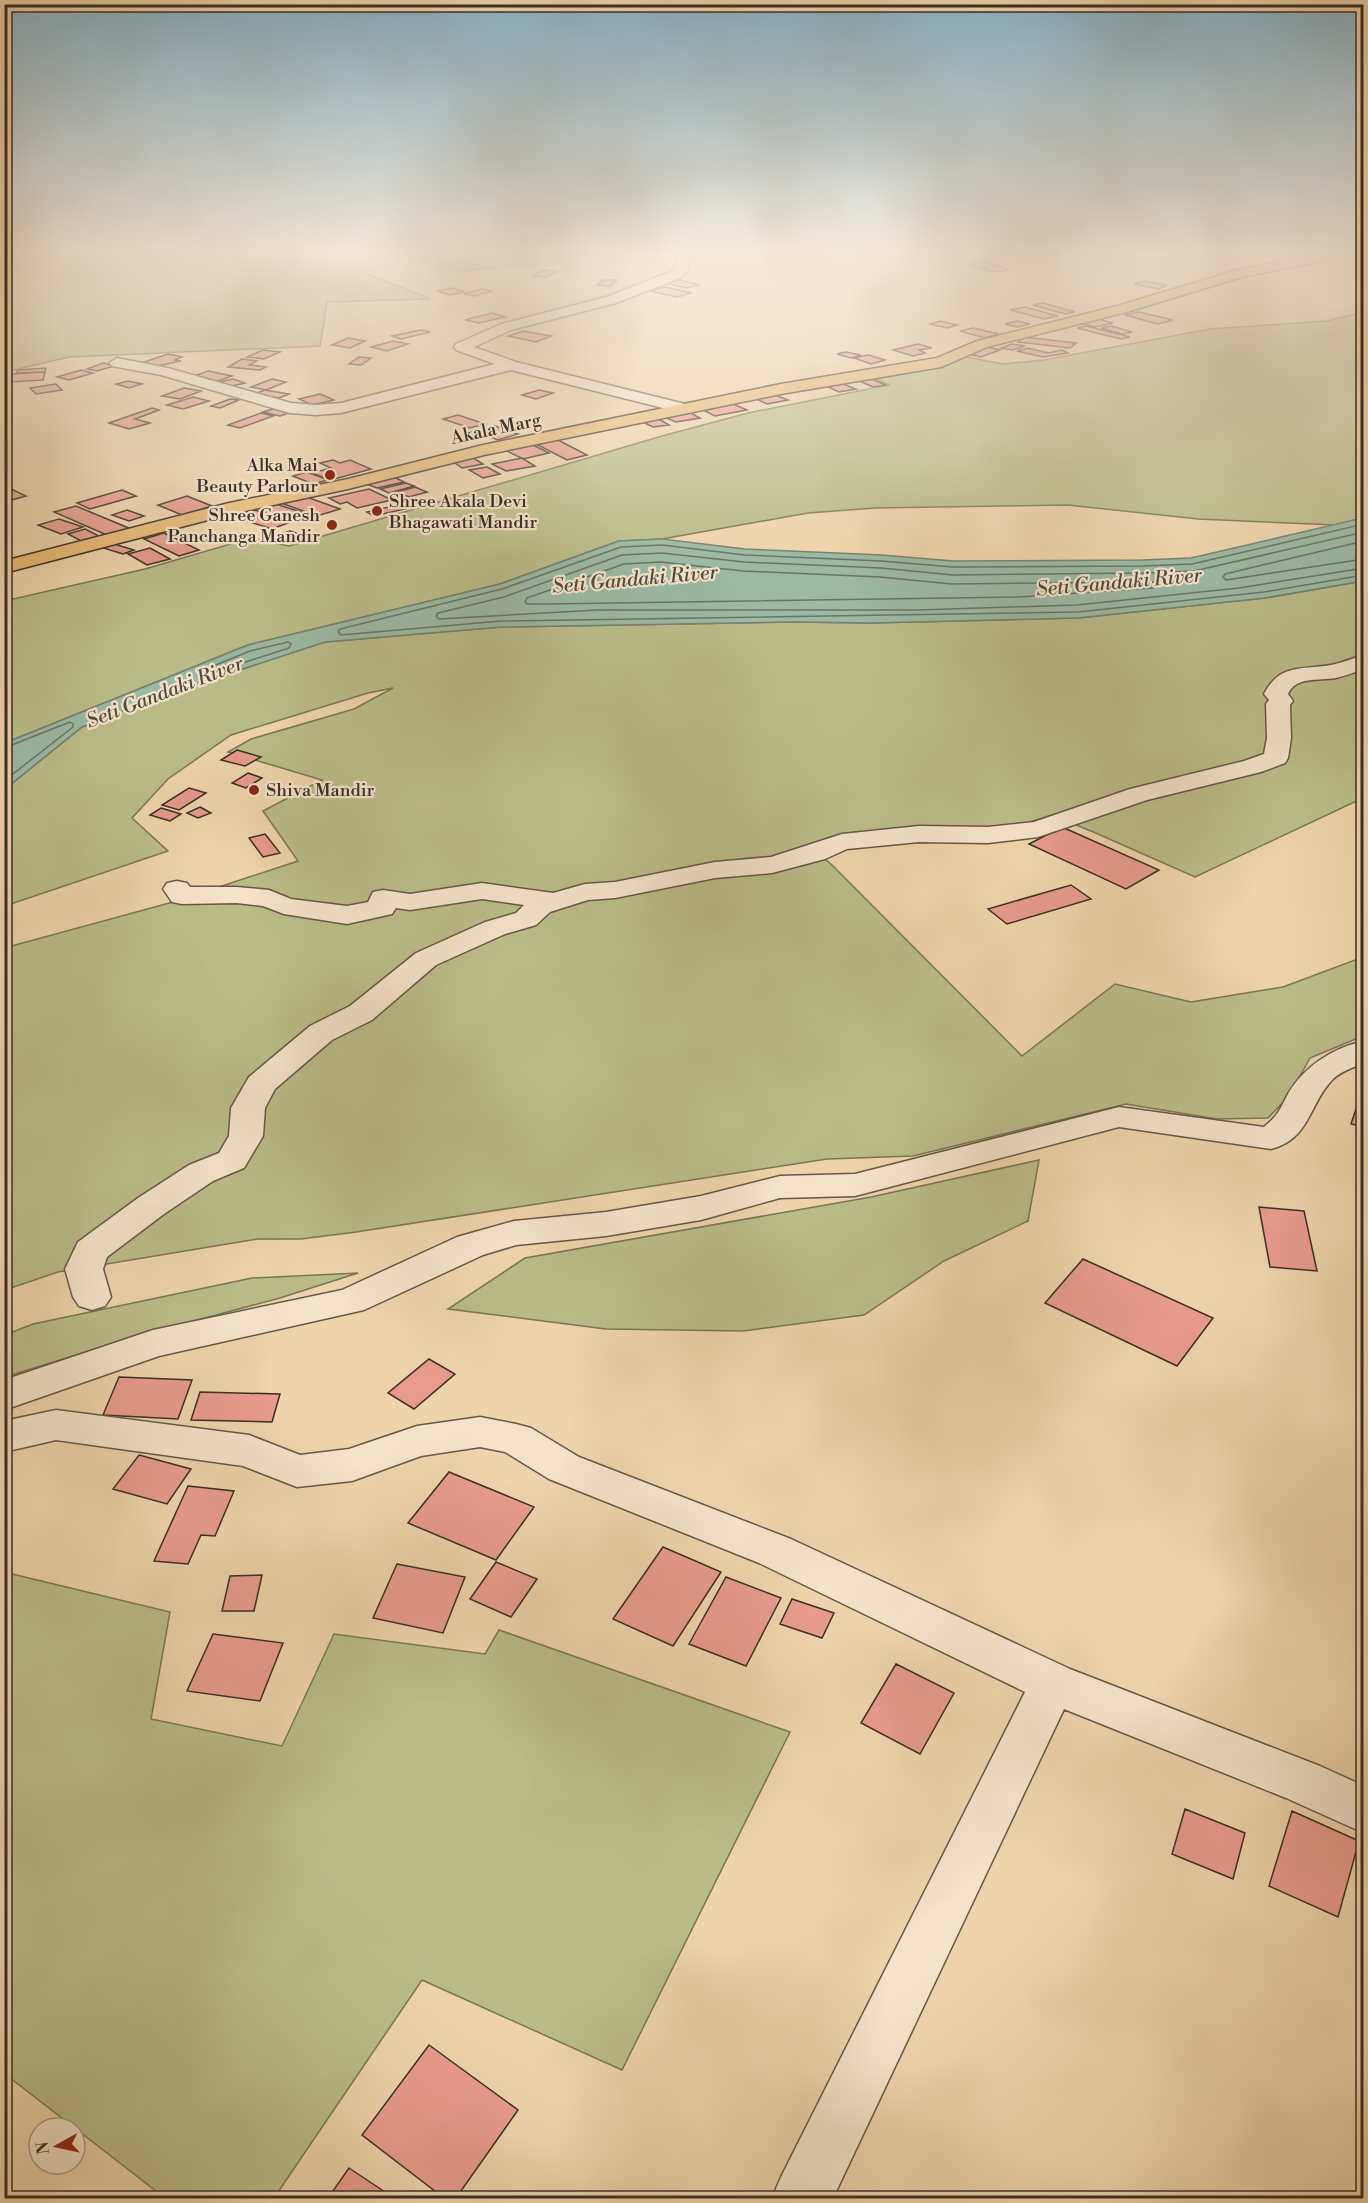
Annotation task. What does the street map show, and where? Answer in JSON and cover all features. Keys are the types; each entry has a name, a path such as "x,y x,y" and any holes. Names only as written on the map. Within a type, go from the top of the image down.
{"main road":[{"name":"Akala Marg","path":"4,567 229,509 348,484 483,450 683,408 850,376 941,362 960,354"}],"street":[{"path":"480,354 511,365 683,408"},
{"path":"117,363 163,371 290,408 316,410 341,408 511,365"},
{"path":"92,1297 84,1269 91,1251 151,1206 191,1180 232,1160 246,1136 248,1108 261,1084 321,1033 361,1013 426,959 495,928 526,919 540,906 585,892 615,891 715,870 772,865 815,854 843,842 919,834 988,835 1038,829 1139,794 1252,767 1275,758 1279,738 1278,704 1281,701 1276,694 1279,686 1288,679 1304,674 1338,671 1347,665 1364,662"},
{"path":"177,889 182,896 237,895 269,898 284,906 347,915 382,908 382,898 410,902 482,891 558,902"},
{"path":"4,1395 153,1344 351,1301 470,1246 514,1233 606,1224 701,1208 780,1187 855,1185 1119,1118 1270,1140 1293,1120 1305,1093 1324,1070 1364,1050"},
{"path":"4,1437 56,1425 249,1451 297,1471 352,1465 417,1441 480,1432 516,1439 564,1468 775,1551 1053,1683 1303,1782 1364,1810"},
{"path":"802,2199 1053,1683"}],"green space":[{"path":"5,354 142,354 69,357 5,372"},
{"path":"1077,354 1363,354 1363,518 1335,525 1198,519 1068,505 875,508 808,513 662,539 619,541 500,584 248,645 5,743 4,601 145,569 251,538 289,546 662,436 748,413 889,385 869,375 962,356 1003,364"},
{"path":"1363,581 1363,798 1195,877 1052,815 1016,826 946,828 810,847 831,864 1022,1056 1115,984 1191,1002 1283,987 1363,957 1363,1036 1310,1058 1289,1096 1268,1118 1217,1119 1126,1104 913,1156 827,1159 356,1232 301,1239 258,1239 58,1272 5,1290 4,948 173,902 298,861 263,811 322,780 228,752 251,739 354,709 393,688 368,693 231,735 168,779 132,818 168,851 5,906 5,789 82,727 157,697 325,642 501,627 1078,618 1265,598"},
{"path":"1039,1160 1028,1221 944,1261 864,1315 743,1331 606,1329 448,1309 525,1258 871,1197"},
{"path":"358,1273 280,1298 141,1335 5,1377 5,1335 33,1324 252,1278"},
{"path":"4,1572 170,1612 151,1719 282,1746 334,1634 485,1654 499,1630 790,1732 622,2070 422,1980 274,2198 165,2198 87,2138 87,2116 59,2116 5,2074"}],"water":[{"name":"Seti Gandaki River","path":"1363,518 1363,581 1265,598 1078,618 501,627 325,642 157,697 82,727 5,789 5,743 248,645 500,584 619,541 662,539 745,549 882,555 953,561 1143,560 1191,558"}],"building":[{"path":"168,354 182,357 174,360 181,361 153,367 138,364"},
{"path":"254,354 276,354 264,359 247,357"},
{"path":"837,354 855,354 861,355 851,358"},
{"path":"969,354 990,354 981,357"},
{"path":"1029,354 1063,354 1043,357"},
{"path":"868,355 885,360 871,364 854,358"},
{"path":"359,357 371,358 361,365 349,364"},
{"path":"242,359 257,361 249,365 266,367 260,370 228,367"},
{"path":"103,363 114,366 97,371 87,369"},
{"path":"46,368 45,372 16,373 18,370"},
{"path":"81,370 93,373 69,380 57,377"},
{"path":"208,371 232,376 218,381 194,376"},
{"path":"45,372 43,380 10,382 12,374"},
{"path":"867,377 886,385 873,387 855,379"},
{"path":"233,379 245,383 227,387 215,383"},
{"path":"272,379 286,382 266,390 251,387"},
{"path":"128,381 142,384 129,388 116,384"},
{"path":"56,384 62,390 36,394 30,388"},
{"path":"843,384 856,389 839,392 826,386"},
{"path":"184,388 201,391 180,399 162,396"},
{"path":"265,390 289,394 279,398 254,394"},
{"path":"539,390 553,393 536,399 522,395"},
{"path":"320,394 334,400 312,405 299,399"},
{"path":"775,395 788,400 767,404 754,398"},
{"path":"193,397 209,401 183,409 167,405"},
{"path":"230,399 239,400 220,408 211,406"},
{"path":"733,404 747,410 715,416 701,409"},
{"path":"152,408 159,410 135,419 150,423 129,429 109,423"},
{"path":"273,409 289,413 280,416 263,412"},
{"path":"689,412 700,418 676,422 664,417"},
{"path":"261,413 273,416 240,428 228,425"},
{"path":"458,415 485,424 470,428 443,419"},
{"path":"657,418 669,425 653,427 641,421"},
{"path":"495,426 518,434 498,440 475,431"},
{"path":"556,439 587,455 567,460 536,444"},
{"path":"529,443 549,453 523,459 503,449"},
{"path":"472,457 483,464 462,468 451,460"},
{"path":"522,458 535,466 506,471 492,464"},
{"path":"333,460 340,463 350,460 371,469 331,480 312,473 331,468 320,463"},
{"path":"487,467 500,474 483,478 469,470"},
{"path":"307,472 328,480 313,484 293,476"},
{"path":"394,477 404,482 377,488 366,484"},
{"path":"406,483 414,486 389,493 380,489"},
{"path":"415,487 427,492 409,497 397,492"},
{"path":"9,488 26,496 4,502 4,490"},
{"path":"369,489 392,500 357,508 347,502 340,504 329,498"},
{"path":"122,490 136,496 90,509 77,503"},
{"path":"187,496 212,506 182,515 158,505"},
{"path":"304,496 340,509 317,516 281,503"},
{"path":"276,504 310,515 296,520 262,509"},
{"path":"402,504 409,508 374,516 367,512"},
{"path":"76,506 131,529 109,536 54,512"},
{"path":"127,510 144,516 129,521 112,515"},
{"path":"255,510 293,521 272,529 234,517"},
{"path":"59,519 83,527 61,534 38,525"},
{"path":"85,529 99,536 81,541 68,534"},
{"path":"290,531 305,536 288,542 273,536"},
{"path":"164,533 199,550 179,556 144,539"},
{"path":"111,543 134,550 123,554 100,547"},
{"path":"150,548 170,559 147,565 128,554"},
{"path":"237,750 261,757 245,766 221,760"},
{"path":"248,773 262,778 246,788 232,783"},
{"path":"189,788 206,793 179,810 162,805"},
{"path":"200,807 211,813 198,818 187,813"},
{"path":"161,808 181,814 170,821 150,815"},
{"path":"1062,827 1159,870 1126,889 1029,844"},
{"path":"265,834 280,853 263,857 249,838"},
{"path":"1071,885 1091,899 1007,924 988,909"},
{"path":"1359,1100 1364,1101 1364,1127 1351,1124"},
{"path":"1259,1207 1304,1211 1317,1271 1270,1267"},
{"path":"1083,1259 1213,1318 1177,1366 1045,1303"},
{"path":"429,1359 455,1374 414,1409 388,1393"},
{"path":"119,1377 192,1380 178,1419 103,1415"},
{"path":"200,1392 280,1394 272,1422 191,1420"},
{"path":"139,1455 191,1469 167,1504 113,1489"},
{"path":"449,1472 534,1507 496,1560 408,1523"},
{"path":"188,1486 234,1491 215,1536 201,1535 188,1564 154,1561"},
{"path":"663,1547 721,1572 673,1646 613,1619"},
{"path":"496,1562 537,1579 511,1617 470,1599"},
{"path":"397,1564 465,1577 443,1633 373,1618"},
{"path":"262,1575 254,1611 222,1611 230,1576"},
{"path":"726,1577 781,1598 746,1666 689,1644"},
{"path":"792,1599 834,1613 822,1638 780,1624"},
{"path":"213,1634 283,1643 260,1701 187,1691"},
{"path":"896,1664 954,1693 920,1754 861,1723"},
{"path":"1185,1809 1245,1833 1233,1879 1172,1854"},
{"path":"1292,1811 1359,1841 1338,1917 1269,1886"},
{"path":"429,2045 518,2110 456,2198 444,2198 362,2135"},
{"path":"349,2168 394,2198 328,2198"}],"place":[{"name":"Alka Mai Beauty Parlour","path":"330,475"},
{"name":"Shree Akala Devi Bhagawati Mandir","path":"377,511"},
{"name":"Shree Ganesh Panchanga Mandir","path":"332,525"},
{"name":"Shiva Mandir","path":"254,790"}]}
